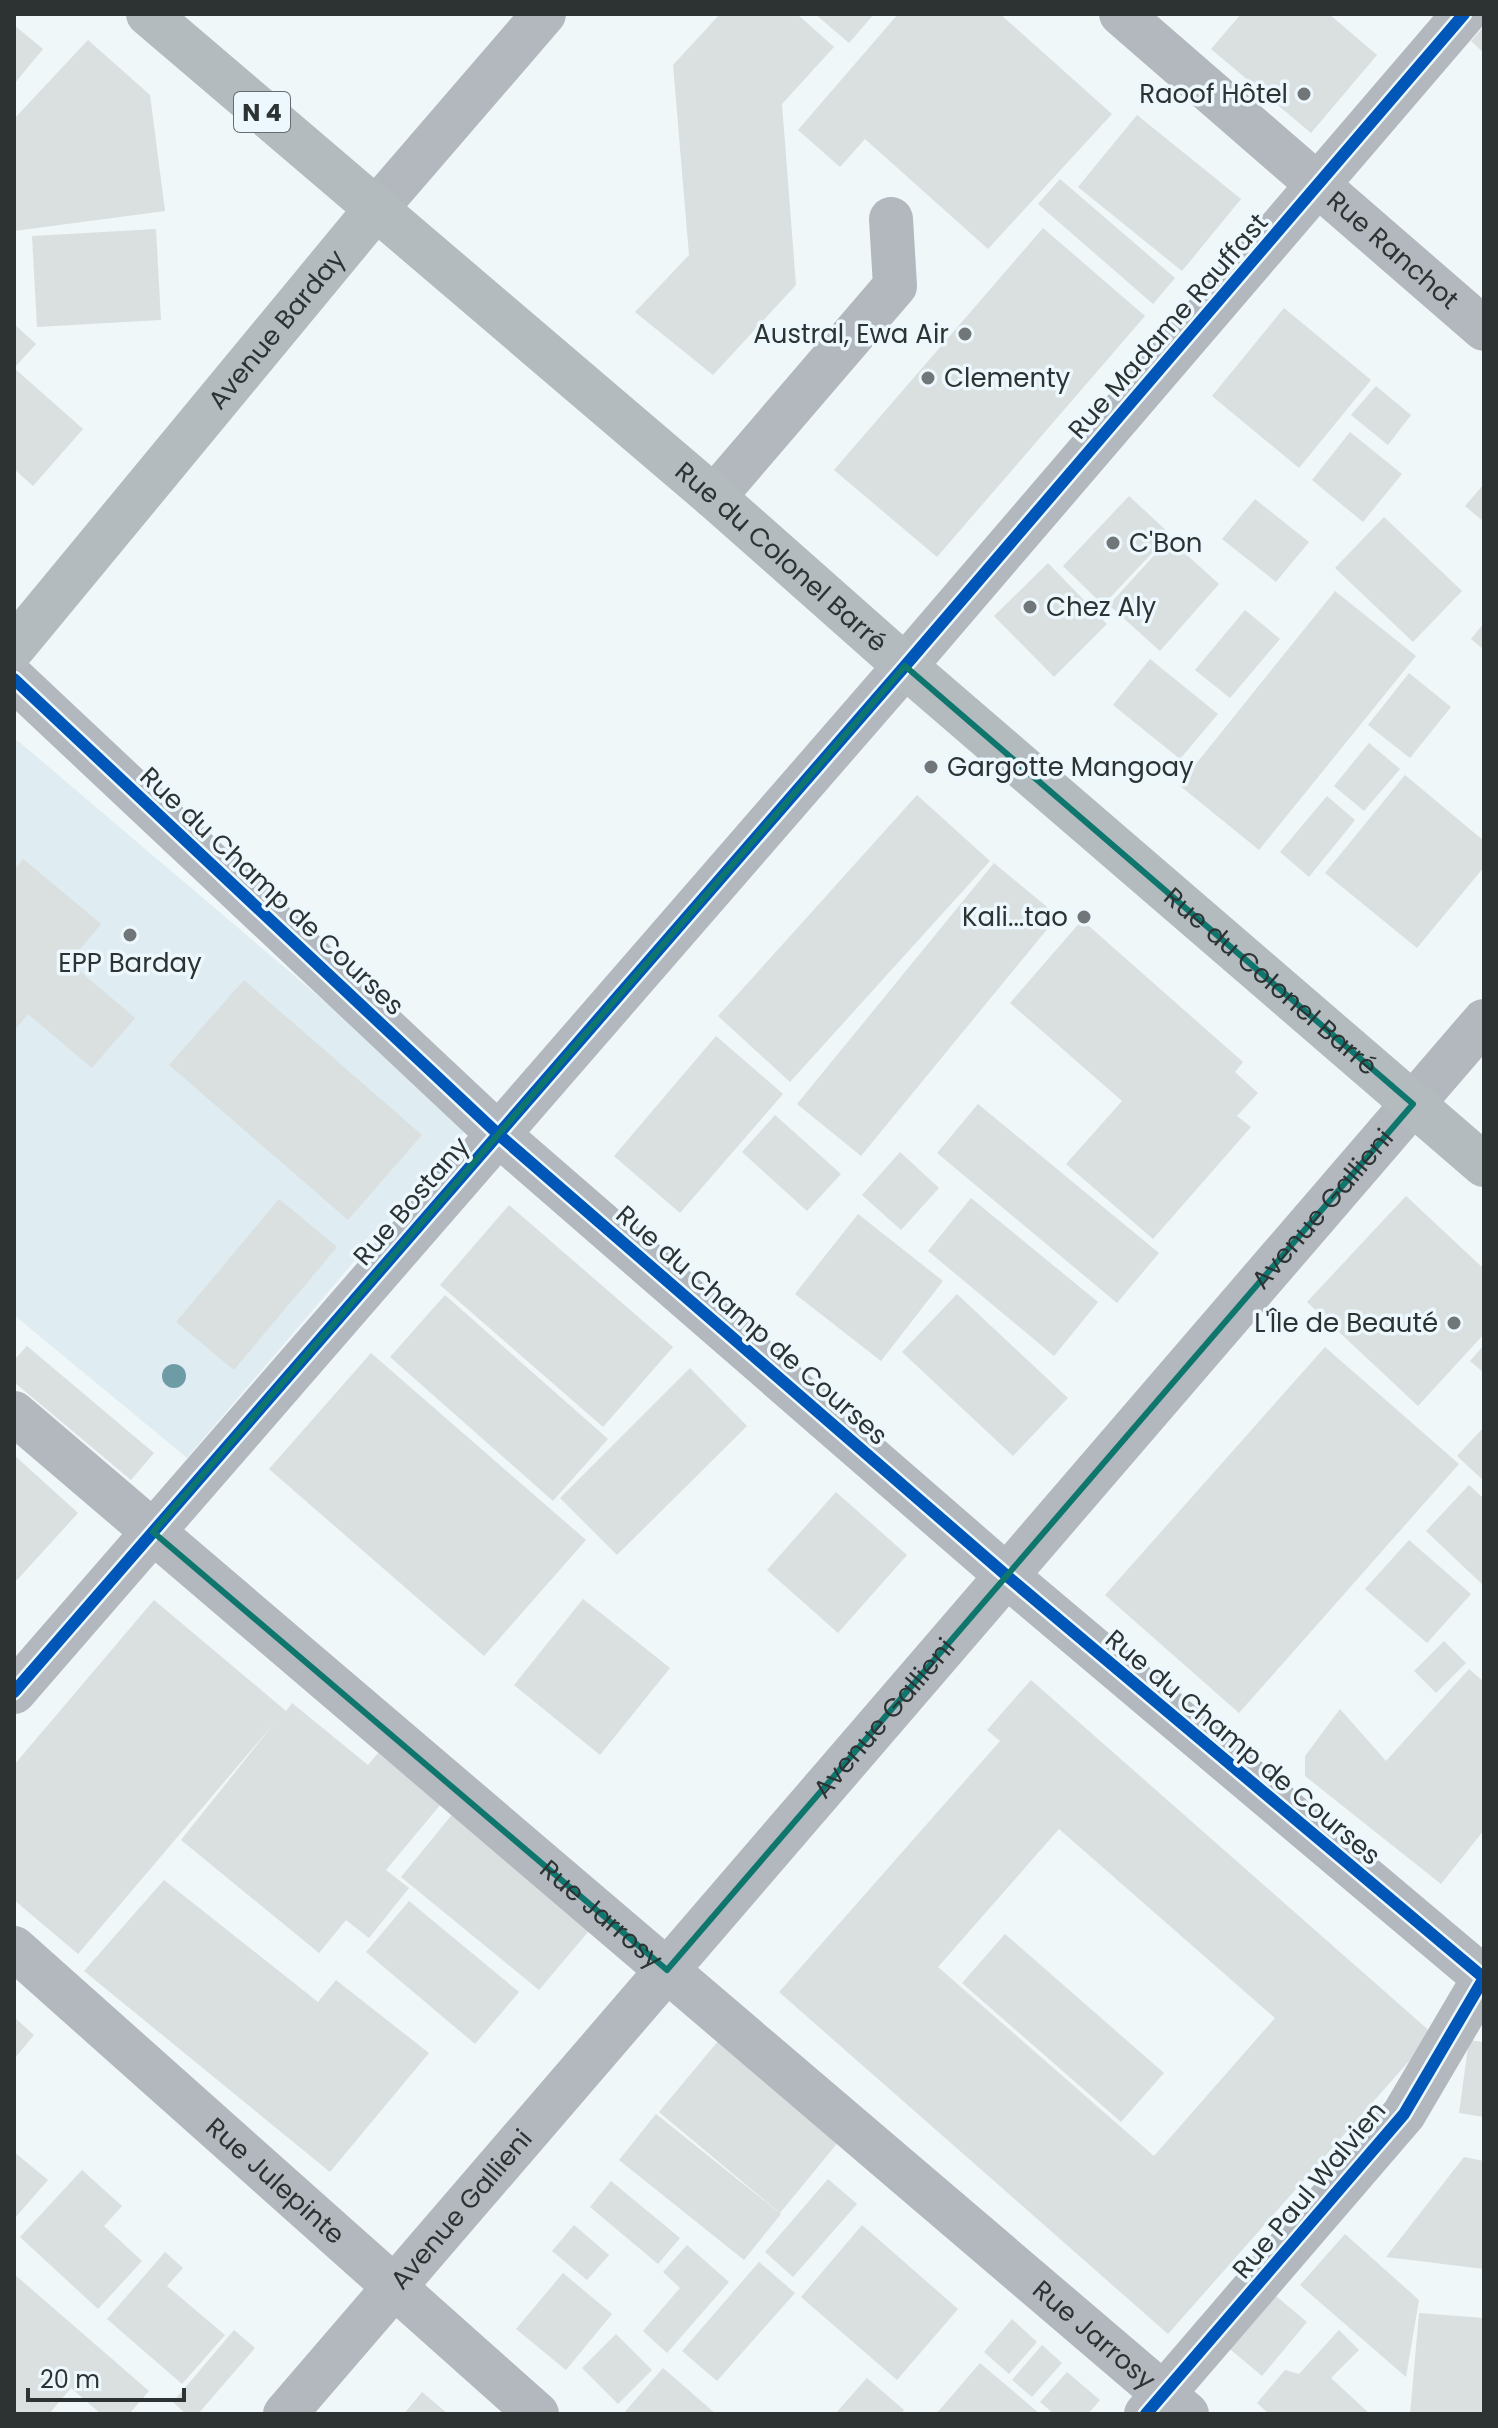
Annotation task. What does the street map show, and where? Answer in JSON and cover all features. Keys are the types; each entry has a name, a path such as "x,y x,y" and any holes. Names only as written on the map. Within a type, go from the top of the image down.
{"main road":[{"name":"Rue du Colonel Barré","path":"148,14 714,497 905,666 1484,1165"},
{"name":"Avenue Barday","path":"14,647 375,210"}],"street":[{"name":"Avenue Barday","path":"375,210 544,14"},
{"name":"Rue Ranchot","path":"1121,14 1484,329"},
{"name":"Rue Madame Rauffast","path":"905,666 1464,14"},
{"path":"714,497 895,286 891,219"},
{"name":"Rue Bostany","path":"14,1692 905,666"},
{"name":"Rue du Champ de Courses","path":"14,679 498,1134 1007,1576 1484,1978"},
{"name":"Avenue Gallieni","path":"285,2414 1484,1021"},
{"name":"Rue Jarrosy","path":"14,1413 667,1970 1166,2407"},
{"name":"Rue Julepinte","path":"14,1948 537,2414"},
{"name":"Rue Paul Walvien","path":"1166,2407 1404,2114 1484,1978"}],"highlighted area":[{"path":"905,666 1413,1104 667,1970 153,1532"}],"shaded area":[{"name":"EPP Barday","path":"17,740 470,1125 187,1458 14,1315 14,744"}],"building":[{"path":"720,14 797,14 834,47 782,104 796,285 713,375 635,312 689,255 673,65"},
{"path":"815,14 874,14 849,43"},
{"path":"898,14 1000,14 1112,114 988,249 865,139 840,167 798,130"},
{"name":"Raoof Hôtel","path":"1241,14 1329,14 1377,55 1311,133 1211,49"},
{"path":"14,25 43,49 14,84"},
{"path":"1484,26 1484,53 1471,41"},
{"path":"88,40 150,95 165,211 14,231 14,119"},
{"path":"1137,115 1241,199 1182,271 1078,187"},
{"path":"1060,179 1175,278 1153,304 1038,204"},
{"path":"1043,228 1145,316 937,557 834,470"},
{"path":"156,229 161,320 37,327 32,236"},
{"path":"1284,308 1371,380 1299,468 1212,396"},
{"path":"14,327 36,344 14,368"},
{"path":"14,368 83,429 33,486 14,469"},
{"path":"1376,386 1411,415 1388,445 1351,415"},
{"path":"1350,432 1402,474 1363,522 1312,480"},
{"path":"1484,484 1484,522 1465,506"},
{"path":"1129,496 1170,534 1103,605 1063,566"},
{"path":"1255,499 1309,542 1276,582 1222,539"},
{"path":"1384,517 1462,591 1413,642 1335,568"},
{"path":"1169,539 1219,584 1160,651 1109,605"},
{"path":"1048,563 1107,624 1054,677 994,616"},
{"path":"1335,591 1416,656 1259,850 1179,785"},
{"path":"1245,610 1280,639 1230,698 1195,670"},
{"path":"1484,623 1484,650 1471,639"},
{"path":"1150,659 1218,714 1180,759 1113,705"},
{"path":"1409,673 1451,707 1410,758 1368,725"},
{"path":"1369,743 1400,769 1364,811 1334,786"},
{"path":"1405,775 1484,841 1484,867 1417,948 1325,873"},
{"path":"917,795 990,861 790,1082 718,1016"},
{"path":"1327,796 1355,820 1309,877 1280,852"},
{"path":"23,859 101,924 69,962 135,1018 92,1068 28,1014 14,1031 14,870"},
{"path":"994,863 1058,916 861,1156 797,1104"},
{"path":"1082,920 1243,1062 1235,1072 1258,1093 1237,1116 1251,1127 1153,1239 1066,1164 1122,1101 1010,1003"},
{"path":"244,980 422,1135 348,1220 169,1065"},
{"path":"716,1036 783,1094 680,1213 614,1156"},
{"path":"978,1104 1159,1253 1117,1303 937,1153"},
{"path":"775,1115 841,1174 807,1211 742,1152"},
{"path":"900,1152 939,1188 901,1230 862,1195"},
{"path":"1406,1196 1484,1269 1484,1334 1418,1406 1307,1302"},
{"path":"971,1198 1098,1302 1054,1356 928,1251"},
{"path":"279,1199 337,1247 234,1370 176,1322"},
{"path":"509,1205 673,1347 603,1427 440,1285"},
{"path":"858,1214 943,1281 881,1361 795,1294"},
{"path":"957,1294 1068,1398 1013,1456 902,1352"},
{"path":"445,1295 608,1439 553,1501 390,1357"},
{"path":"1484,1345 1484,1373 1470,1361"},
{"path":"27,1346 154,1453 131,1480 14,1382 14,1360"},
{"path":"1325,1347 1459,1464 1239,1713 1105,1595"},
{"path":"371,1353 586,1540 484,1656 269,1469"},
{"path":"690,1368 747,1426 617,1555 560,1498"},
{"path":"1484,1427 1484,1481 1457,1456"},
{"path":"14,1455 78,1513 17,1580 14,1577"},
{"path":"1469,1485 1484,1499 1484,1586 1426,1531"},
{"path":"836,1492 907,1555 838,1633 767,1570"},
{"path":"1409,1540 1471,1594 1427,1643 1365,1589"},
{"path":"583,1599 670,1668 600,1755 514,1685"},
{"path":"154,1600 286,1711 292,1703 368,1765 378,1753 441,1804 386,1870 409,1888 369,1938 346,1920 319,1953 181,1840 276,1721 78,1954 14,1900 14,1765"},
{"path":"1444,1641 1466,1663 1436,1693 1414,1671"},
{"path":"1469,1669 1484,1682 1484,1830 1441,1884 1305,1776 1305,1756 1340,1709 1386,1761"},
{"path":"1031,1680 1433,2034 1168,2334 779,1992 1000,1741 987,1730","holes":["1059,1829 1275,2018 1154,2156 938,1967"]},
{"path":"455,1811 594,1925 539,1990 401,1877"},
{"path":"164,1880 318,2002 336,1980 429,2053 330,2172 84,1971"},
{"path":"409,1901 519,1992 475,2044 366,1952"},
{"path":"1005,1934 1164,2073 1121,2122 962,1983"},
{"path":"14,2017 34,2035 14,2059"},
{"path":"719,2040 840,2140 780,2213 659,2112"},
{"path":"1469,2040 1484,2042 1484,2117 1459,2113"},
{"path":"656,2114 781,2214 744,2260 619,2160"},
{"path":"14,2152 48,2180 14,2219"},
{"path":"1464,2157 1484,2161 1484,2269 1386,2257"},
{"path":"82,2170 122,2206 104,2226 142,2261 98,2309 20,2237"},
{"path":"828,2179 857,2204 793,2277 765,2252"},
{"path":"611,2181 680,2238 658,2264 590,2207"},
{"path":"574,2225 609,2255 587,2280 552,2251"},
{"path":"862,2225 958,2309 897,2380 801,2297"},
{"path":"1345,2234 1419,2300 1406,2377 1300,2285"},
{"path":"687,2245 729,2282 667,2353 643,2331 680,2288 663,2272"},
{"path":"165,2252 183,2268 167,2286 225,2335 182,2384 107,2319"},
{"path":"759,2262 795,2293 717,2381 682,2351"},
{"path":"563,2273 612,2314 566,2370 516,2329"},
{"path":"14,2274 149,2391 129,2414 101,2414 71,2388 49,2414 14,2414"},
{"path":"1271,2292 1307,2322 1262,2376 1225,2345"},
{"path":"1419,2313 1484,2318 1484,2414 1410,2414"},
{"path":"1012,2319 1037,2342 1009,2374 984,2352"},
{"path":"234,2330 255,2348 198,2414 186,2414 173,2402"},
{"path":"1339,2330 1359,2350 1331,2378 1370,2414 1269,2414 1257,2403 1285,2370 1299,2374"},
{"path":"616,2334 652,2370 618,2404 582,2368"},
{"path":"1042,2345 1062,2363 1032,2397 1012,2380"},
{"path":"980,2363 1040,2414 936,2414"},
{"path":"663,2368 716,2414 623,2414"},
{"path":"1067,2372 1100,2400 1088,2414 1054,2414 1040,2402"},
{"path":"867,2378 904,2410 901,2414 835,2414"},
{"path":"422,2392 448,2414 404,2414"}],"cycle path":[{"path":"14,1692 905,666 1464,14"},
{"path":"14,679 498,1134 1007,1576 1484,1978 1404,2114 1146,2414"}],"place":[{"name":"Raoof Hôtel","path":"1304,94"},
{"name":"Austral, Ewa Air","path":"965,334"},
{"name":"Clementy","path":"928,378"},
{"name":"C'Bon","path":"1113,543"},
{"name":"Chez Aly","path":"1030,607"},
{"name":"Gargotte Mangoay","path":"931,767"},
{"name":"Kali...tao","path":"1084,917"},
{"name":"EPP Barday","path":"130,935"},
{"name":"L'Île de Beauté","path":"1454,1323"}]}
